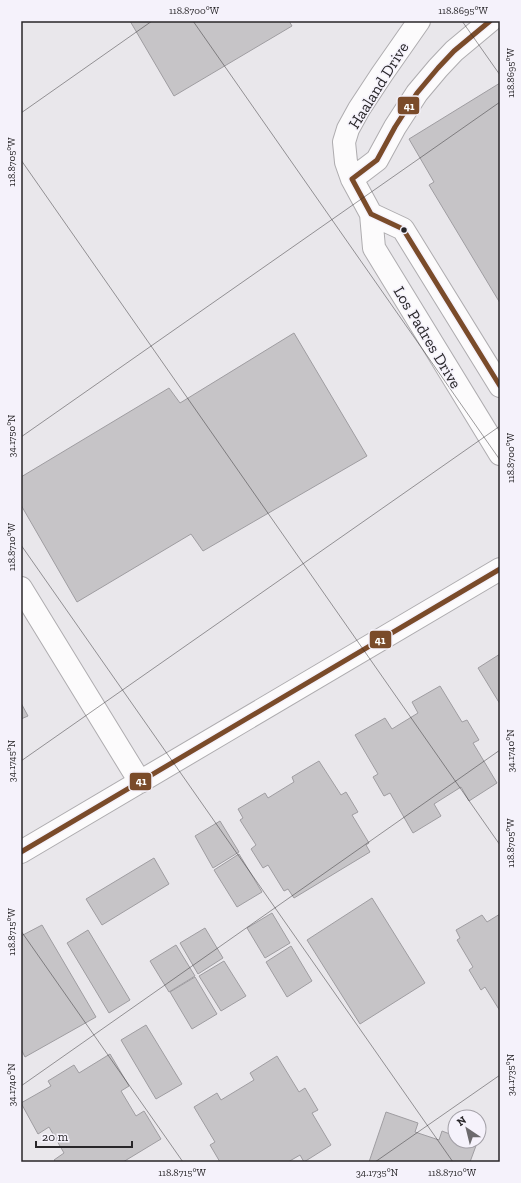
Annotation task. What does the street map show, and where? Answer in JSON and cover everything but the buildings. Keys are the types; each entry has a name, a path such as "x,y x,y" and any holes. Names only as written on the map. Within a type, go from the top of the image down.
{"street":[{"name":"Haaland Drive","path":"352,179 344,152 344,142 348,129 382,74 419,21"},
{"path":"352,179 377,160 395,127 417,93 434,73 454,51 490,21"},
{"name":"Los Padres Drive","path":"352,179 371,214 374,248 500,454"},
{"path":"371,214 403,229 500,386"},
{"path":"21,852 500,569"},
{"path":"21,588 140,782"}],"transit line":[{"name":"41","path":"490,21 454,51 438,68 417,93 395,127 377,160 352,179 371,214 403,229 500,386"},
{"name":"41","path":"21,852 500,569"}]}
